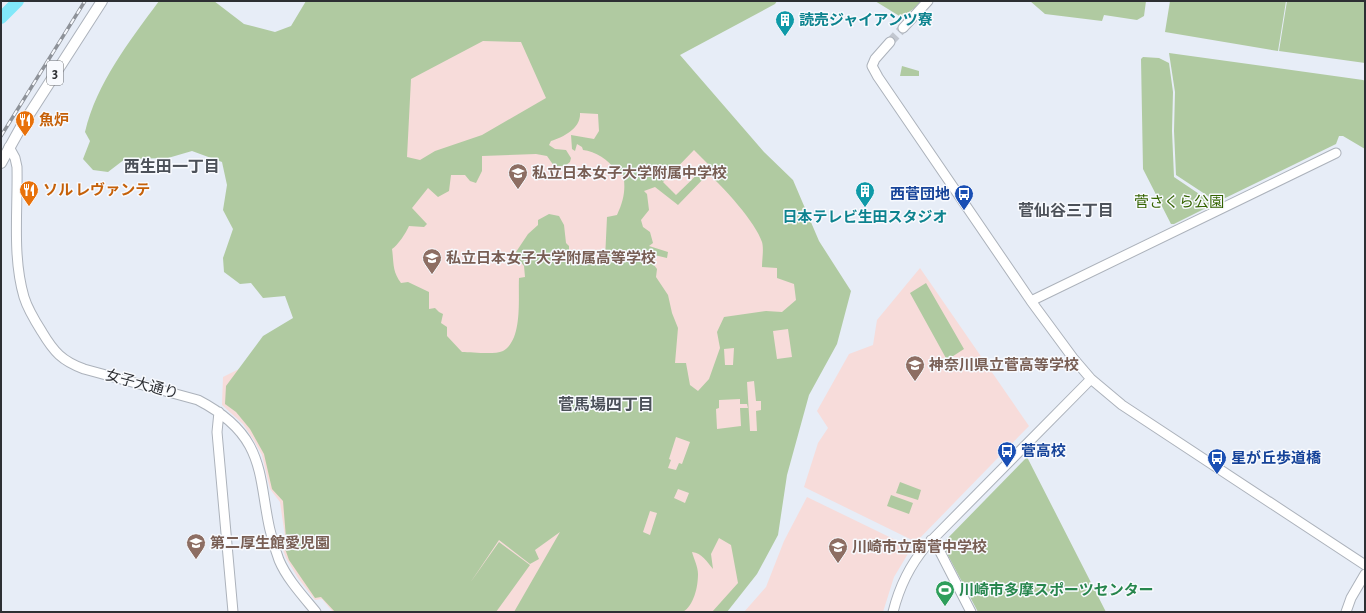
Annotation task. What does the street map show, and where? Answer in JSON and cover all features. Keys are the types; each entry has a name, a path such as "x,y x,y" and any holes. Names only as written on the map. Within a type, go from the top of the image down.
{"main road":[{"name":"3","path":"1,163 9,147 102,1"}],"street":[{"path":"903,28 928,1"},
{"path":"890,42 872,66 878,77 1031,301 1073,358 1091,379 1128,409 1365,565"},
{"name":"女子大通り","path":"9,147 15,158 17,167 18,254 22,286 28,308 54,352 74,365 186,396 219,412 240,432 254,454 259,469 273,538 280,561 289,577 316,612"},
{"path":"1031,301 1336,152"},
{"path":"893,612 900,589 911,567 931,540 1091,379"},
{"path":"219,412 217,432 233,612"},
{"path":"931,540 937,546 971,612"},
{"path":"1346,612 1351,598 1365,574"}],"shaded area":[{"path":"468,21 649,35 838,284 742,586 717,612 333,612 322,599 315,600 298,578 286,558 280,542 285,536 280,502 270,489 262,455 253,439 243,424 222,405 223,377 239,369 312,313 408,54"},
{"name":"神奈川県立菅高等学校","path":"920,268 1029,426 918,540 914,541 804,487 818,443 828,428 817,411 849,354 873,345 877,320"},
{"name":"川崎市立南菅中学校","path":"807,497 910,547 909,552 894,577 883,612 744,612 766,587 784,541"}],"green space":[{"path":"159,1 214,1 244,24 275,32 291,26 306,1 777,1 775,4 680,55 764,152 793,180 819,241 851,291 837,344 809,395 787,475 778,535 757,574 727,612 712,612 738,583 731,545 719,538 711,554 713,569 699,554 692,552 697,566 698,579 693,600 683,612 514,612 560,532 535,550 539,559 530,564 499,540 470,583 499,542 530,565 496,612 335,612 321,597 315,598 289,560 283,543 286,538 283,501 272,489 264,454 250,429 236,412 225,404 226,386 263,336 293,318 285,296 263,298 251,283 240,284 224,272 223,258 233,229 223,210 227,185 222,162 192,151 168,158 125,159 108,172 93,170 83,159 90,141 85,132 97,96 115,63","holes":["483,41 521,42 546,98 482,135 435,151 420,160 407,157 411,79","580,113 598,114 599,131 594,139 571,135 572,149 575,151 577,144 582,147 583,150 592,152 610,163 616,171 623,173 624,194 621,204 617,215 607,217 605,259 569,257 569,246 566,243 564,225 559,216 549,214 538,220 538,225 528,234 516,252 516,256 524,266 525,277 519,278 519,307 517,328 514,338 509,346 503,351 489,353 462,352 447,336 447,327 441,323 443,314 435,308 429,309 429,292 408,282 401,283 396,275 392,249 402,239 409,226 424,227 427,224 412,208 428,188 438,197 449,191 451,175 465,175 470,181 476,183 482,171 482,156 536,154 547,156 554,166 565,166 570,162 571,158 566,150 555,149 549,145 551,141 571,131 578,123","694,150 708,164 676,195 663,182","708,174 738,205 759,234 763,245 762,267 777,268 777,278 794,284 796,300 782,312 766,311 724,317 717,332 720,348 709,379 698,391 690,385 686,363 675,363 678,328 672,313 668,295 656,277 657,269 651,261 650,254 667,258 668,252 649,246 653,243 650,232 643,227 641,220 649,210 647,194 644,191 655,187 678,205","788,329 792,357 777,359 773,331","734,348 733,365 725,365 724,349","754,381 756,401 761,401 761,410 756,411 757,431 750,431 747,382","740,399 740,404 747,404 748,408 740,408 741,426 717,429 716,409 719,408 719,400","676,437 690,442 682,464 679,463 676,470 668,468 671,460 669,459","678,489 689,493 685,503 674,498","650,511 657,513 650,535 643,532"]},
{"path":"875,1 921,1 915,8 901,17"},
{"path":"1030,1 1146,1 1144,16 1137,20 1104,15 1102,21 1045,14"},
{"path":"1170,1 1286,1 1278,51 1165,32"},
{"path":"1287,1 1365,1 1365,63 1279,51"},
{"path":"1169,53 1363,80 1365,81 1365,149 1343,136 1339,136 1336,144 1217,202 1176,175 1174,131 1175,92"},
{"name":"菅さくら公園","path":"1143,57 1159,58 1169,63 1173,92 1172,131 1174,177 1214,204 1174,224 1171,224 1143,169 1141,59"},
{"path":"902,66 919,71 919,76 900,76"},
{"path":"926,283 964,349 947,360 910,293"},
{"path":"1027,457 1106,612 978,612 943,546 944,542"},
{"path":"900,482 921,490 918,500 896,493"},
{"path":"891,495 913,503 909,514 887,506"}],"waterway":[{"path":"1,18 18,1"}],"tunnel":[{"path":"890,42 903,28"}],"railway":[{"path":"1,136 85,1"}],"place":[{"name":"読売ジャイアンツ寮","path":"785,37"},
{"name":"魚炉","path":"25,137"},
{"name":"私立日本女子大学附属中学校","path":"518,190"},
{"name":"ソル レヴァンテ","path":"29,207"},
{"name":"日本テレビ生田スタジオ","path":"865,208"},
{"name":"西菅団地","path":"964,211"},
{"name":"私立日本女子大学附属高等学校","path":"432,275"},
{"name":"神奈川県立菅高等学校","path":"915,382"},
{"name":"菅高校","path":"1007,468"},
{"name":"星が丘歩道橋","path":"1217,475"},
{"name":"第二厚生館愛児園","path":"196,560"},
{"name":"川崎市立南菅中学校","path":"838,564"},
{"name":"川崎市多摩スポーツセンター","path":"945,607"}],"district":[{"name":"西生田一丁目","path":"172,166"},
{"name":"菅仙谷三丁目","path":"1066,210"},
{"name":"菅馬場四丁目","path":"606,404"}]}
